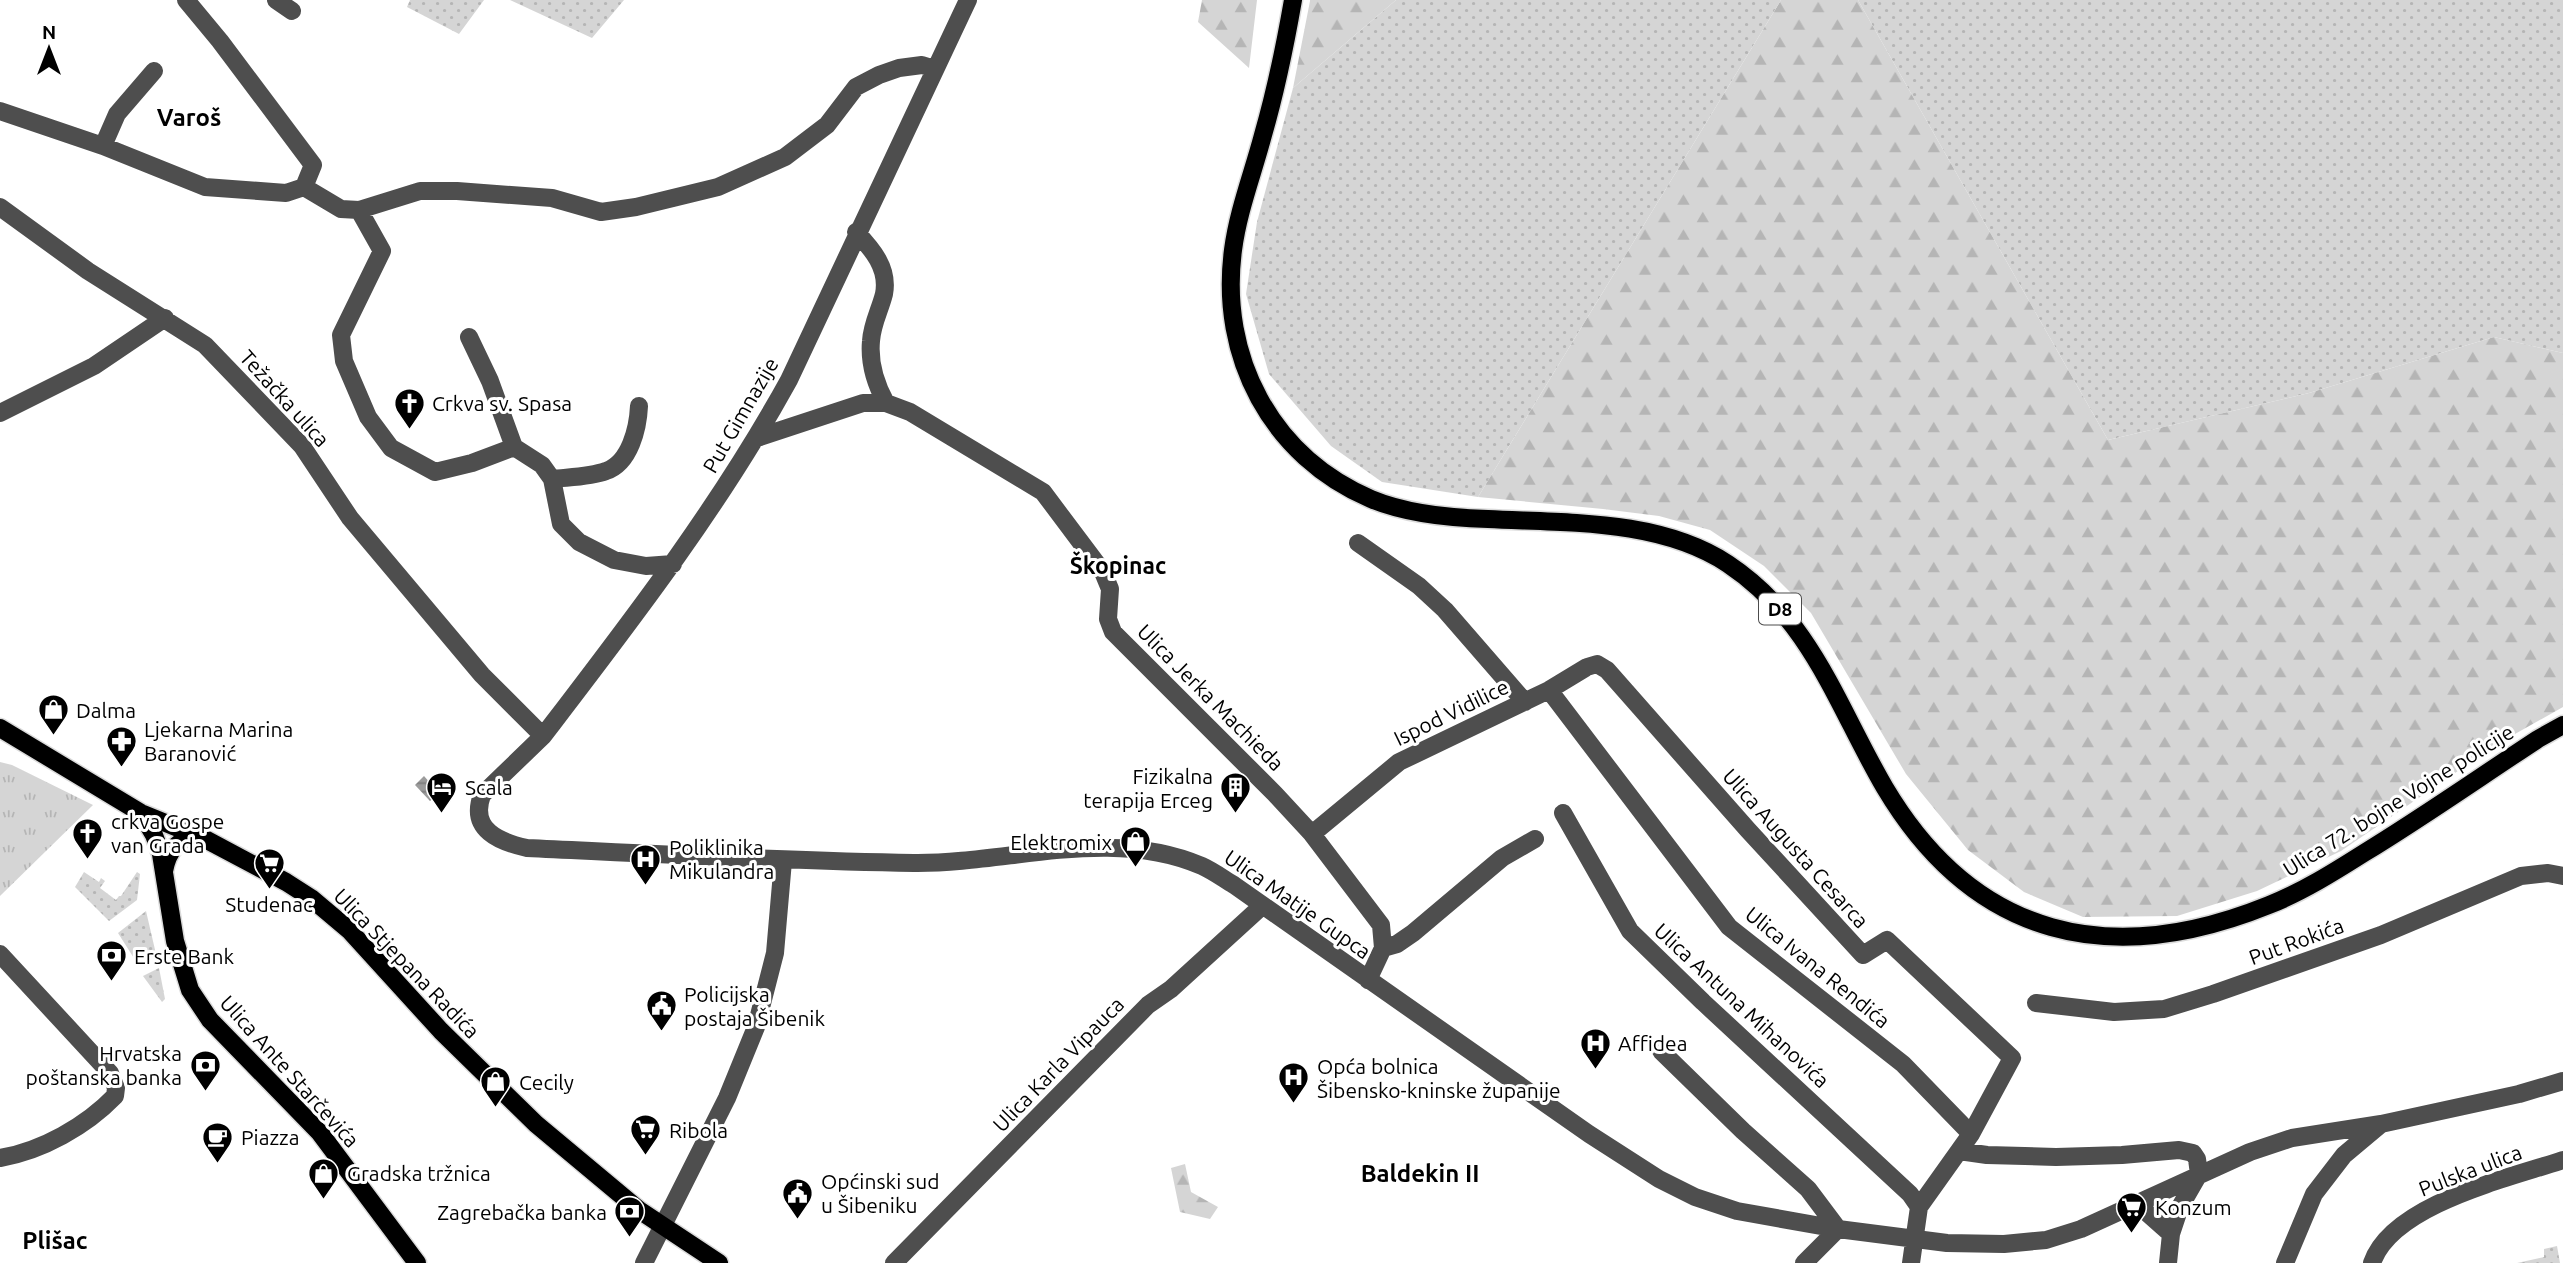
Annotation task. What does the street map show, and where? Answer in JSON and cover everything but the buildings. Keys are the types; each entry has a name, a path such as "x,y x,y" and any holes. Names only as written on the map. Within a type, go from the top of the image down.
{"main road":[{"name":"Ulica 72. bojne Vojne policije","path":"1293,0 1284,55 1233,250 1231,292 1234,328 1242,360 1253,391 1274,424 1298,451 1336,480 1374,500 1424,514 1610,527 1649,533 1685,543 1717,557 1763,590 1787,615 1824,672 1885,788 1908,823 1933,855 1964,883 1991,901 2027,919 2066,933 2106,937 2208,926 2272,904 2332,874 2563,725"},
{"name":"Ulica Stjepana Radića","path":"5,736 30,746 141,813 200,836 311,898 349,930 441,1031 536,1124 639,1210 719,1263"},
{"name":"Ulica Ante Starčevića","path":"141,813 154,835 164,872 175,941 190,990 210,1020 320,1133 417,1263"},
{"path":"164,872 169,854 176,844 200,836"}],"street":[{"path":"186,0 313,165 304,187"},
{"path":"276,0 292,11"},
{"name":"Put Gimnazije","path":"478,806 482,795 543,736 673,564 757,438 789,380 856,232 968,0"},
{"path":"0,111 103,146 205,187 286,193 304,187 341,209 359,210 420,191 457,191 552,198 601,212 647,205 718,187 785,157 827,125 856,87 899,68 922,65 935,69"},
{"path":"103,146 117,114 154,71"},
{"name":"Težačka ulica","path":"0,207 88,271 205,345 302,446 350,518 482,675 534,730 543,736"},
{"path":"359,210 382,251 341,335 344,360 368,417 391,448 435,472 472,463 514,447"},
{"path":"856,232 874,250 883,269 885,291 870,342 877,386 886,403"},
{"path":"0,412 94,366 165,318"},
{"path":"469,337 490,381 514,447 542,465 552,479 561,524 579,542 614,560 646,566 673,564"},
{"name":"Ulica Jerka Machieda","path":"757,438 842,408 863,403 886,403 910,412 1042,492 1103,572 1110,589 1108,619 1113,632 1275,793 1312,834 1381,925 1383,948"},
{"path":"552,479 597,473 616,466 635,437 639,406"},
{"path":"1358,543 1419,586 1445,610 1524,702"},
{"name":"Ulica Augusta Cesarca","path":"1549,690 1587,667 1597,664 1608,670 1748,830 1863,955 1886,940 2012,1058 1971,1134"},
{"name":"Ispod Vidilice","path":"1312,834 1399,762 1549,690"},
{"name":"Ulica Ivana Rendića","path":"1549,690 1729,927 1903,1064 1971,1134"},
{"name":"Ulica Matije Gupca","path":"478,806 481,820 489,834 506,844 527,848 783,861 947,862 1074,849 1147,850 1176,857 1204,867 1234,885 1620,1156 1659,1179 1695,1197 1737,1211 1838,1229 1947,1243 2004,1244 2046,1240 2081,1229 2250,1152 2292,1138 2381,1124 2555,1084"},
{"name":"Ulica Antuna Mihanovića","path":"1563,814 1630,931 1910,1194 1919,1207"},
{"path":"1368,980 1383,948 1397,944 1413,933 1502,858 1535,839"},
{"path":"643,1263 727,1098 756,1027 775,953 783,861"},
{"name":"Put Rokića","path":"2036,1003 2114,1012 2164,1009 2213,995 2381,934 2521,876 2549,873 2563,876"},
{"name":"Ulica Karla Vipauca","path":"894,1263 1147,1005 1181,980 1262,906"},
{"path":"0,954 110,1073 116,1088 115,1096 91,1119 36,1148 0,1158"},
{"path":"1661,1051 1743,1131 1808,1189 1838,1229 1804,1263"},
{"path":"2285,1263 2314,1194 2344,1155 2381,1124"},
{"path":"1911,1263 1919,1207 1971,1134"},
{"path":"1959,1151 1987,1155 2056,1157 2179,1150 2193,1153 2197,1159 2199,1174 2180,1207 2171,1234 2168,1263"},
{"name":"Pulska ulica","path":"2372,1263 2376,1252 2408,1220 2444,1200 2563,1160"},
{"path":"2129,1205 2145,1211 2171,1234"}],"green space":[{"path":"410,0 484,0 459,34 407,7"},
{"path":"510,0 624,0 592,38"},
{"path":"1202,0 1257,0 1249,68 1198,22"},
{"path":"1396,0 1781,0 1478,497 1382,482 1331,446 1269,374 1246,294 1257,222 1293,88"},
{"path":"1396,0 1293,88 1310,1"},
{"path":"1781,0 1858,0 2108,440 2309,393 2494,337 2563,353 2563,707 2499,743 2341,851 2257,891 2177,916 2083,917 2024,892 1968,850 1906,774 1811,613 1764,566 1710,530 1659,516 1478,497"},
{"path":"1858,0 2563,0 2563,353 2494,337 2309,393 2108,440"},
{"path":"0,762 12,765 93,805 0,896"},
{"path":"84,872 99,882 101,878 105,881 100,888 116,900 137,872 140,874 137,900 109,921 75,887"},
{"path":"146,911 156,954 137,963 118,933"},
{"path":"159,968 165,999 162,1002 143,976"},
{"path":"1185,1164 1191,1192 1218,1207 1210,1219 1180,1212 1171,1168"},
{"path":"2557,1246 2560,1263 2517,1263 2544,1257 2544,1249"}],"shaded area":[{"path":"424,776 439,793 430,801 415,785"}],"place":[{"name":"Crkva sv. Spasa","path":"409,430"},
{"name":"Dalma","path":"53,737"},
{"name":"Ljekarna Marina Baranović","path":"121,768"},
{"name":"Scala","path":"442,814"},
{"name":"Fizikalna terapija Erceg","path":"1236,815"},
{"name":"crkva Gospe van Grada","path":"88,860"},
{"name":"Elektromix","path":"1135,869"},
{"name":"Poliklinika Mikulandra","path":"646,886"},
{"name":"Studenac","path":"269,891"},
{"name":"Erste Bank","path":"111,983"},
{"name":"Policijska postaja Šibenik","path":"661,1033"},
{"name":"Affidea","path":"1595,1070"},
{"name":"Hrvatska poštanska banka","path":"205,1092"},
{"name":"Opća bolnica Šibensko-kninske županije","path":"1294,1105"},
{"name":"Cecily","path":"496,1109"},
{"name":"Ribola","path":"646,1157"},
{"name":"Piazza","path":"218,1164"},
{"name":"Gradska tržnica","path":"324,1200"},
{"name":"Općinski sud u Šibeniku","path":"798,1220"},
{"name":"Konzum","path":"2132,1234"},
{"name":"Zagrebačka banka","path":"630,1239"}],"district":[{"name":"Varoš","path":"189,117"},
{"name":"Škopinac","path":"1118,565"},
{"name":"Baldekin II","path":"1420,1173"},
{"name":"Plišac","path":"55,1240"}]}
